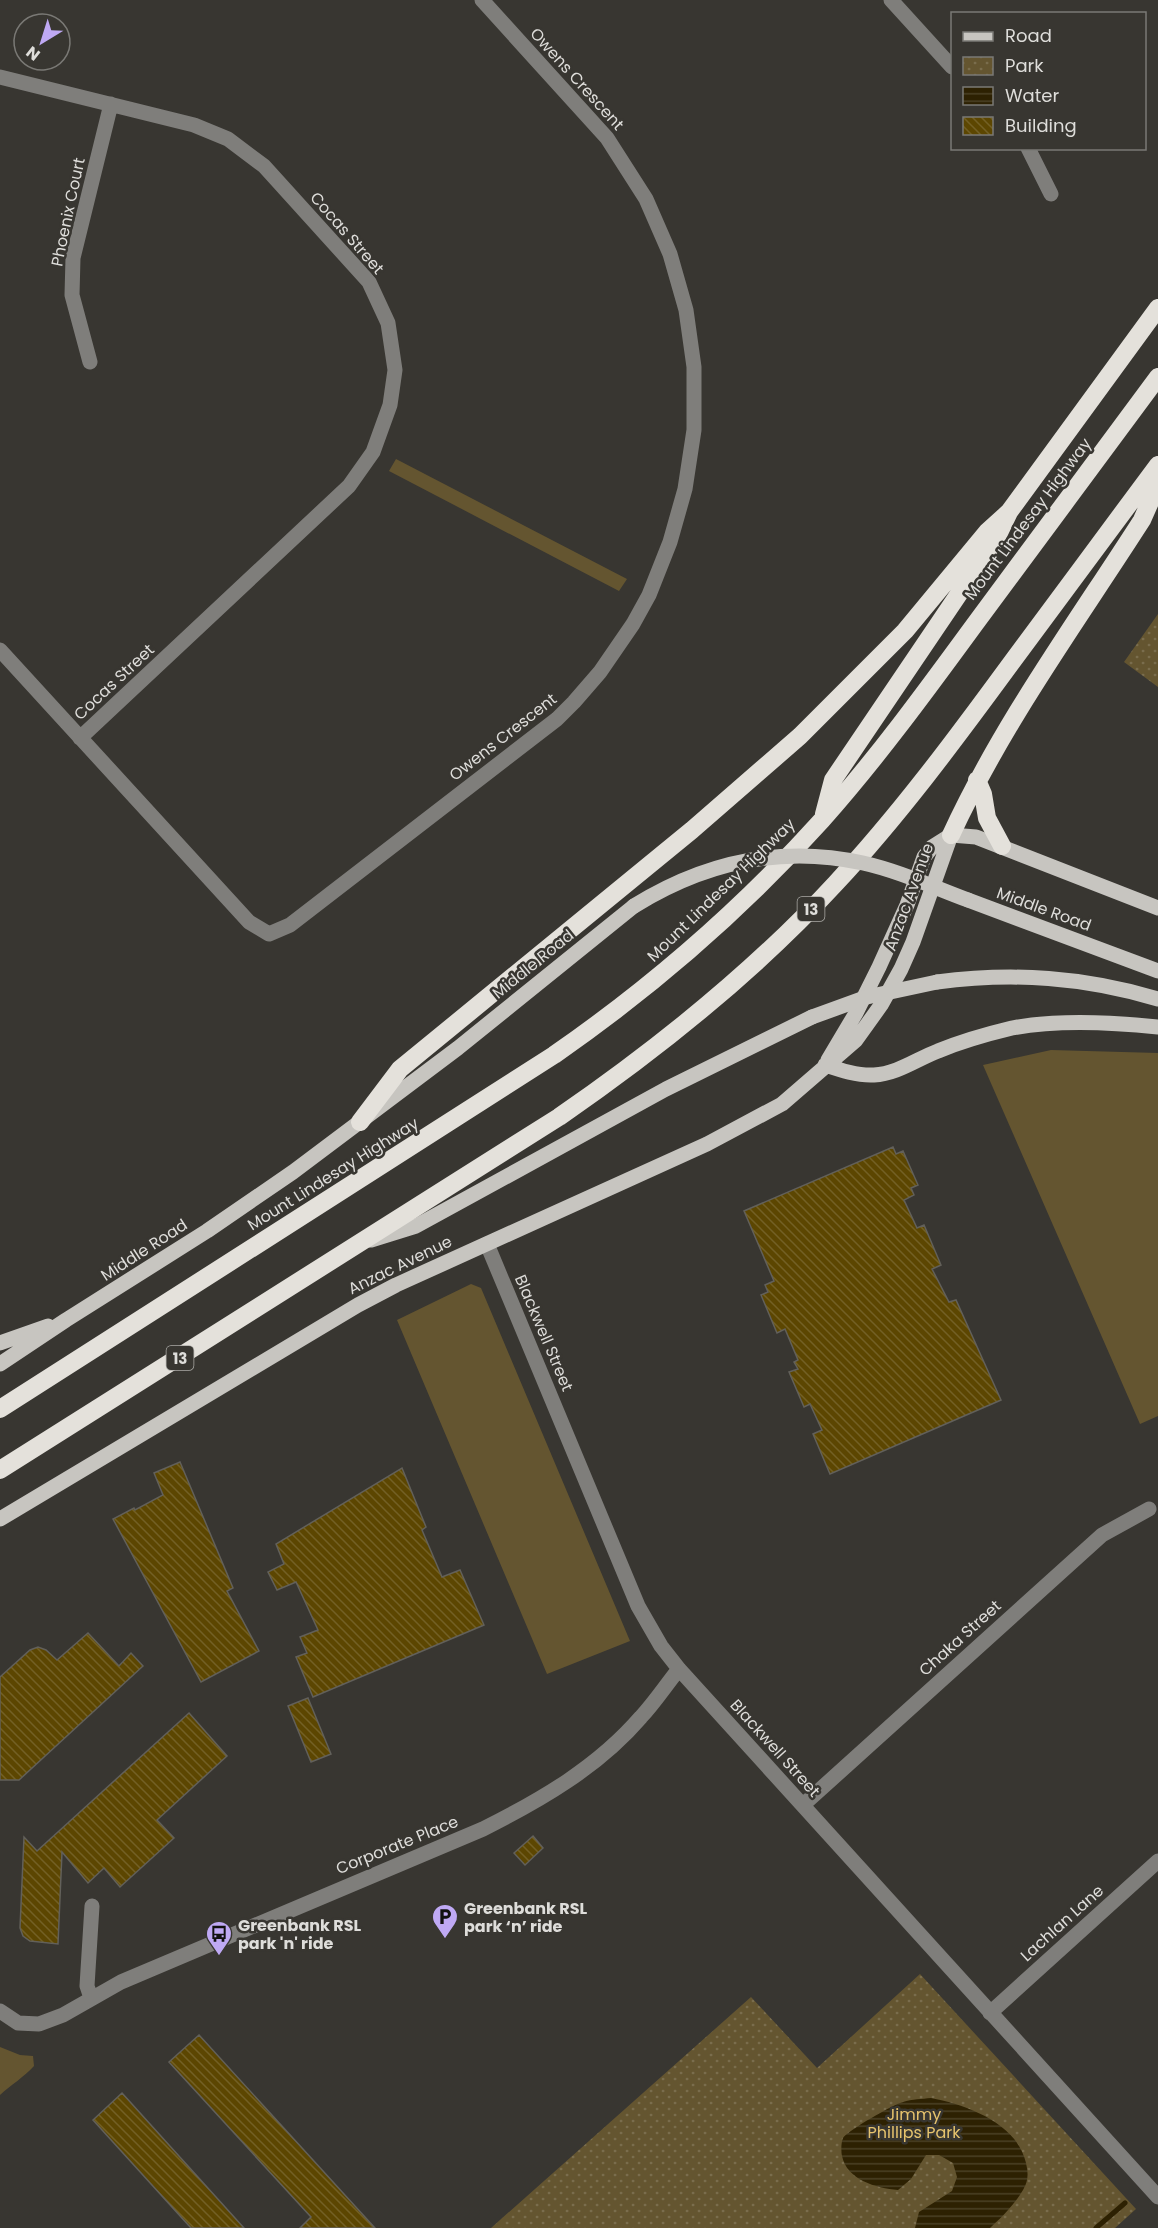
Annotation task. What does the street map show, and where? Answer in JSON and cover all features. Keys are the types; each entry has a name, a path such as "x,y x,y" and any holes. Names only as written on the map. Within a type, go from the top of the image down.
{"highway":[{"path":"823,819 833,780 996,539 1009,512 1158,308"},
{"name":"Mount Lindesay Highway","path":"0,1409 463,1115 590,1030 638,994 700,942 823,819 897,730 1158,377"},
{"name":"13","path":"0,1470 559,1117 615,1079 722,992 801,920 867,848 941,758 1158,465"},
{"path":"951,835 977,780 1142,520 1158,484"},
{"path":"360,1122 400,1070 683,837 800,736 853,686 905,631 987,532 1009,512"},
{"path":"977,780 983,794 987,818 1002,846"}],"main road":[{"path":"951,835 976,837 1002,846 1158,908"},
{"name":"Anzac Avenue","path":"0,1519 358,1305 396,1285 707,1144 782,1104 825,1065 856,1013 879,967 907,905 924,857 932,847 951,835"},
{"name":"Middle Road","path":"0,1364 207,1231 360,1122 458,1048 634,906 688,878 727,864 780,856 812,856 880,868 1158,970"},
{"path":"359,1244 416,1226 666,1089 812,1017 867,997 937,982 1017,976 1072,980 1158,999"},
{"path":"825,1065 874,1075 896,1070 937,1051 972,1039 1014,1028 1094,1023 1158,1027"},
{"path":"0,1342 66,1320"}],"street":[{"name":"Owens Crescent","path":"0,650 249,922 269,934 290,925 557,719 600,672 633,624 649,595 670,542 685,489 694,430 694,367 686,310 674,266 646,200 607,138 482,0"},
{"path":"891,0 951,66"},
{"name":"Cocas Street","path":"0,77 194,125 228,138 264,166 369,282 388,323 395,370 390,405 373,452 349,486 80,738"},
{"name":"Phoenix Court","path":"90,362 72,295 73,258 111,104"},
{"path":"1029,150 1051,194"},
{"name":"Blackwell Street","path":"487,1244 638,1606 662,1646 679,1669 1158,2197"},
{"name":"Chaka Street","path":"803,1805 1102,1535 1149,1509"},
{"name":"Corporate Place","path":"0,2011 18,2023 39,2024 63,2015 121,1982 483,1829 527,1807 584,1770 610,1748 641,1718 679,1669"},
{"name":"Lachlan Lane","path":"990,2013 1156,1866"},
{"path":"91,1998 87,1986 92,1906"}],"green space":[{"path":"396,459 627,579 619,591 389,471"},
{"path":"1158,614 1158,687 1124,662"},
{"path":"1051,1050 1158,1053 1158,1416 1140,1424 983,1065"},
{"path":"471,1284 481,1288 630,1641 547,1674 397,1320"},
{"name":"Jimmy Phillips Park","path":"920,1974 1136,2209 1115,2228 491,2228 751,1997 817,2068"},
{"path":"0,2047 20,2055 33,2056 34,2066 0,2095"}],"water":[{"path":"931,2098 960,2105 989,2118 1012,2137 1021,2149 1027,2170 1025,2186 1004,2215 990,2228 915,2228 919,2212 952,2191 957,2177 953,2163 939,2155 926,2155 911,2179 898,2190 872,2185 856,2177 845,2164 841,2147 846,2135 871,2118 898,2104"}],"building":[{"path":"893,1147 896,1154 903,1151 918,1185 911,1188 914,1195 904,1200 917,1228 924,1225 941,1265 932,1269 949,1302 956,1300 1001,1400 830,1474 813,1434 822,1430 810,1404 804,1407 789,1372 798,1369 794,1362 798,1360 785,1329 777,1333 761,1295 768,1292 765,1285 774,1281 744,1211"},
{"path":"180,1462 233,1588 227,1591 259,1651 201,1682 113,1519 163,1495 154,1473"},
{"path":"402,1468 426,1527 422,1530 442,1577 460,1570 484,1625 313,1697 296,1657 307,1653 300,1637 318,1630 296,1582 277,1590 268,1572 284,1564 276,1544"},
{"path":"88,1633 119,1666 131,1653 143,1666 19,1780 0,1780 0,1677 30,1650 38,1647 46,1650 57,1660"},
{"path":"308,1698 331,1754 311,1762 288,1706"},
{"path":"189,1713 227,1756 157,1820 174,1838 120,1887 104,1868 88,1883 62,1852 58,1944 30,1941 23,1936 20,1928 24,1837 37,1851"},
{"path":"533,1836 543,1848 525,1865 514,1853"},
{"path":"199,2035 375,2228 300,2228 311,2217 169,2062"},
{"path":"122,2093 244,2228 191,2228 93,2120"}],"waterway":[{"path":"1096,2228 1125,2203"}],"place":[{"name":"Greenbank RSL park ‘n’ ride","path":"445,1940"},
{"name":"Greenbank RSL park 'n' ride","path":"219,1957"}]}
